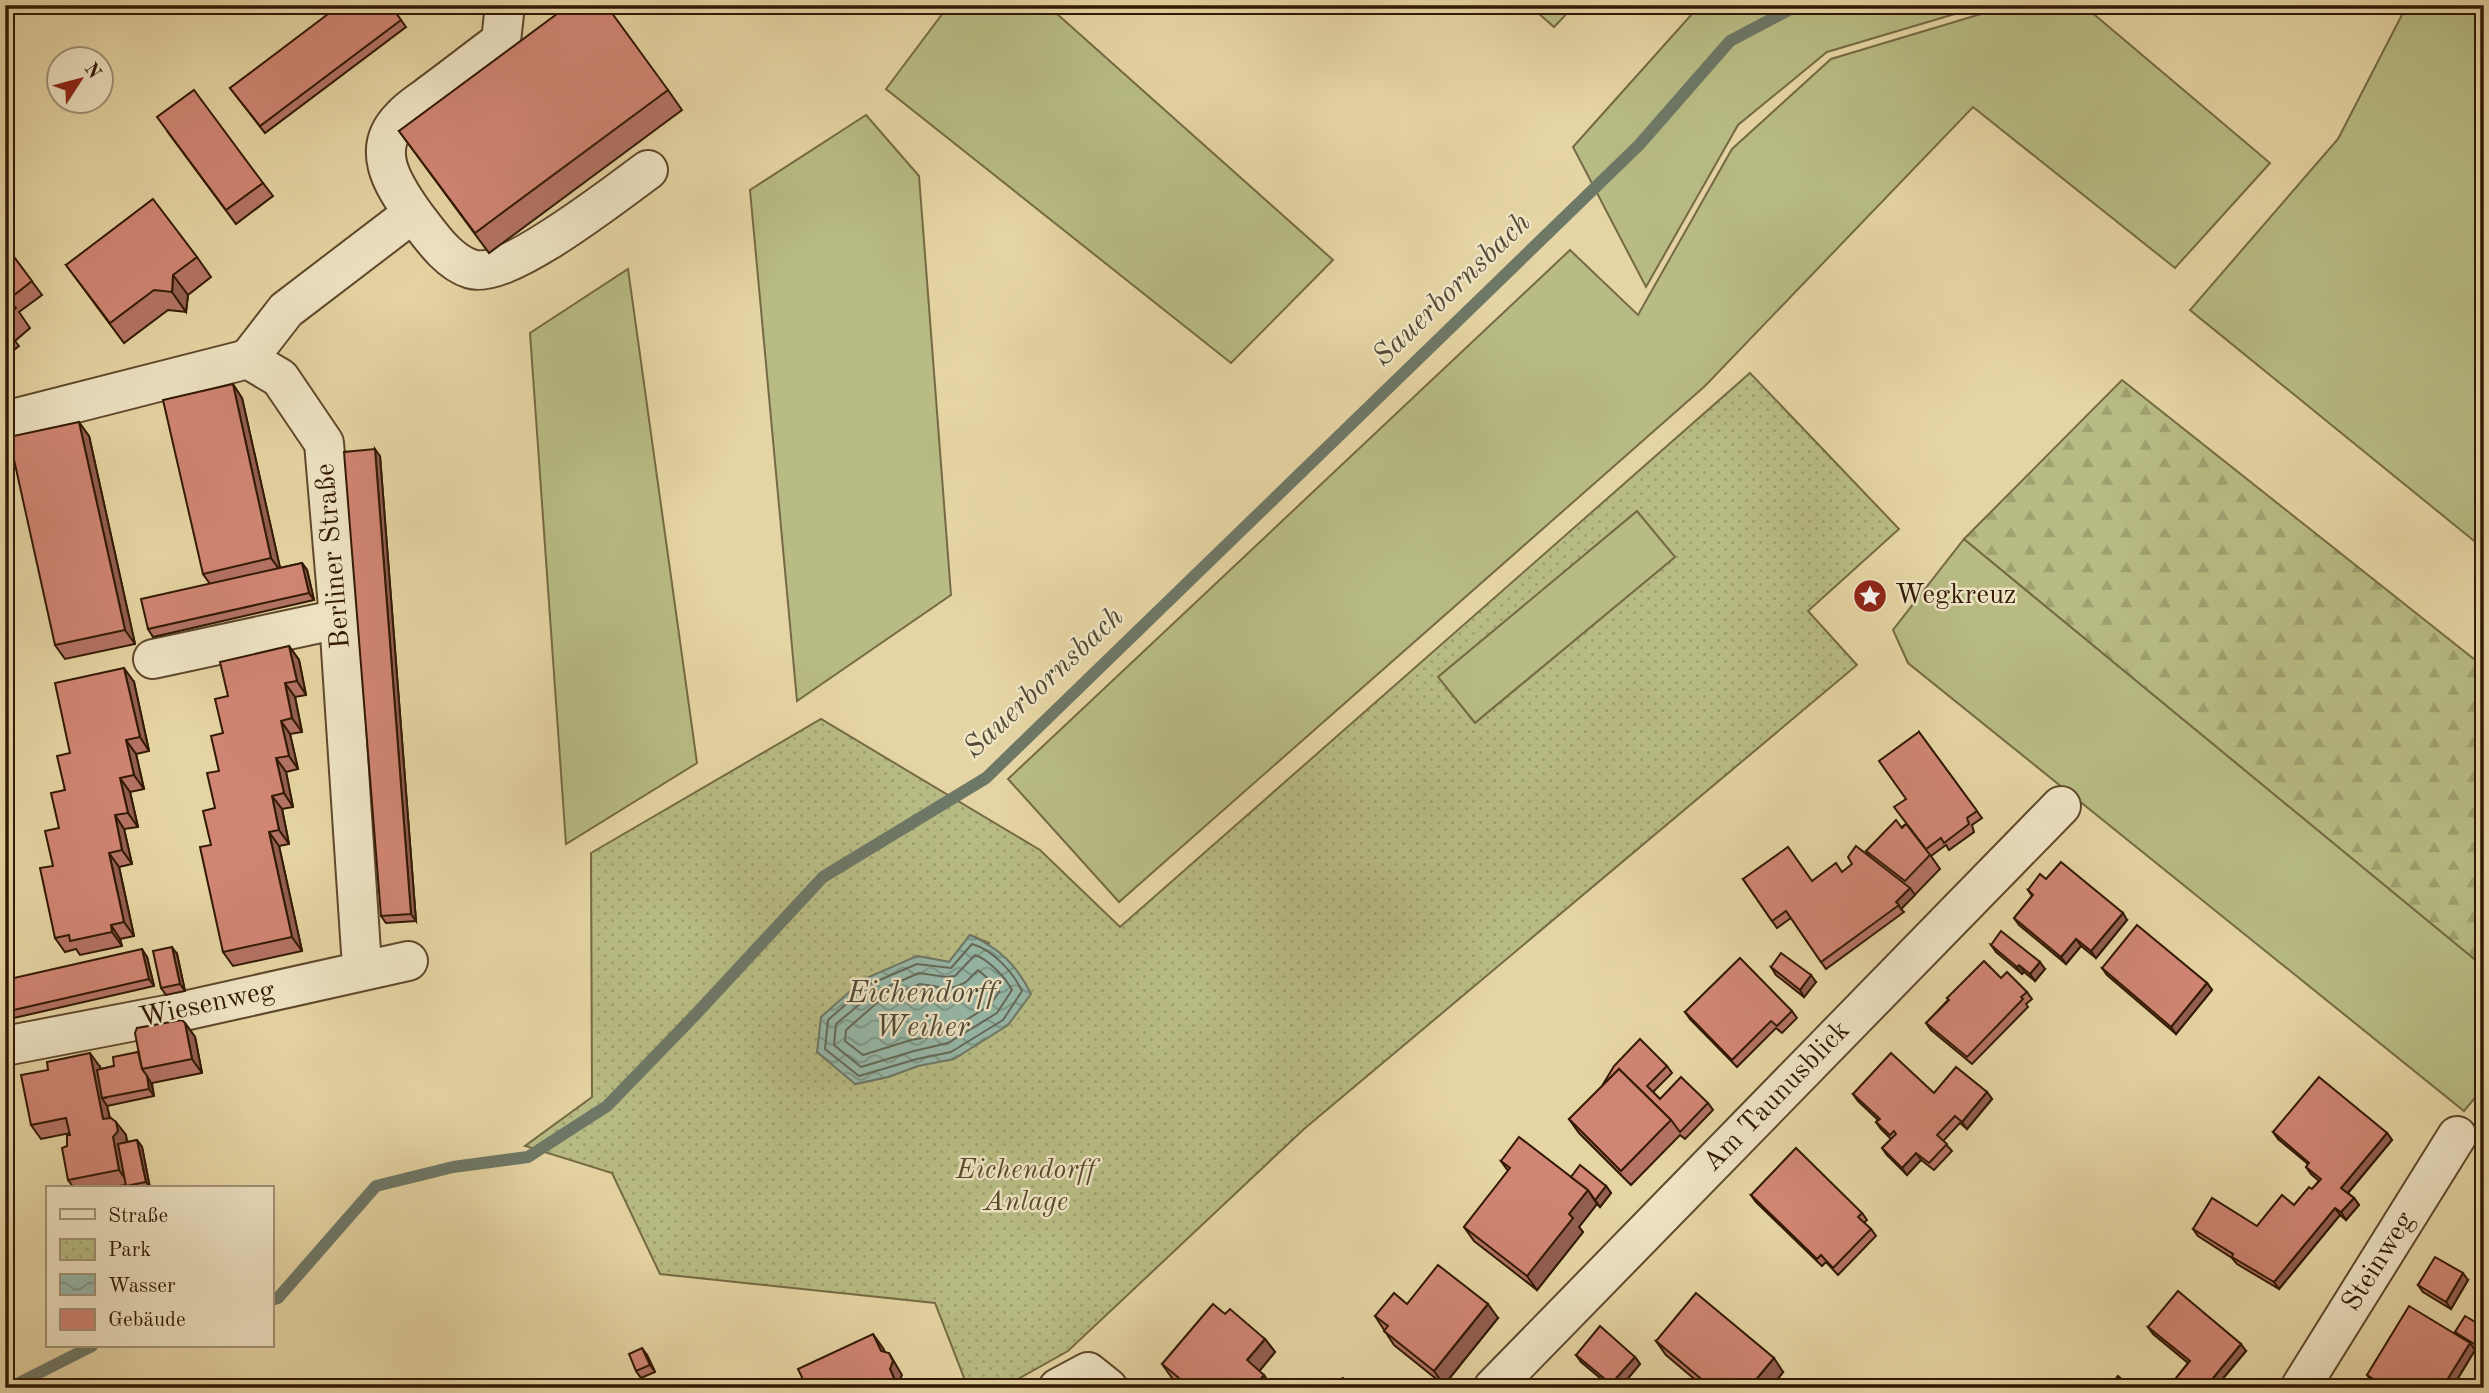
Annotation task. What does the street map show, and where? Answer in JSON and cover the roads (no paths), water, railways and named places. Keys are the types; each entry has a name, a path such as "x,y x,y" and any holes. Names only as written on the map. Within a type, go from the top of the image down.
{"street":[{"path":"505,5 501,41 402,116 389,134 387,168 396,190 413,213 455,261 473,270 488,268 528,253 648,170"},
{"path":"5,421 248,359 286,310 413,213"},
{"name":"Berliner Straße","path":"248,359 280,379 324,443 340,619 361,952"},
{"path":"153,659 340,619"},
{"name":"Am Taunusblick","path":"1493,1388 2061,806"},
{"name":"Wiesenweg","path":"5,1046 166,1015 408,961"},
{"name":"Steinweg","path":"2300,1388 2457,1136"}],"water":[{"name":"Eichendorff Weiher","path":"970,935 1006,958 1020,974 1031,994 1008,1025 954,1059 855,1084 817,1052 821,1017 864,979 917,956 949,962"}],"waterway":[{"name":"Sauerbornsbach","path":"273,1299 278,1298 376,1186 453,1167 528,1157 607,1106 823,877 986,778 1639,145 1730,41 1798,5"},
{"name":"Sauerbornsbach","path":"9,1388 88,1348"}],"place":[{"name":"Wegkreuz","path":"1870,596"}],"park label":[{"name":"Eichendorff Anlage","path":"1026,1187"}]}
